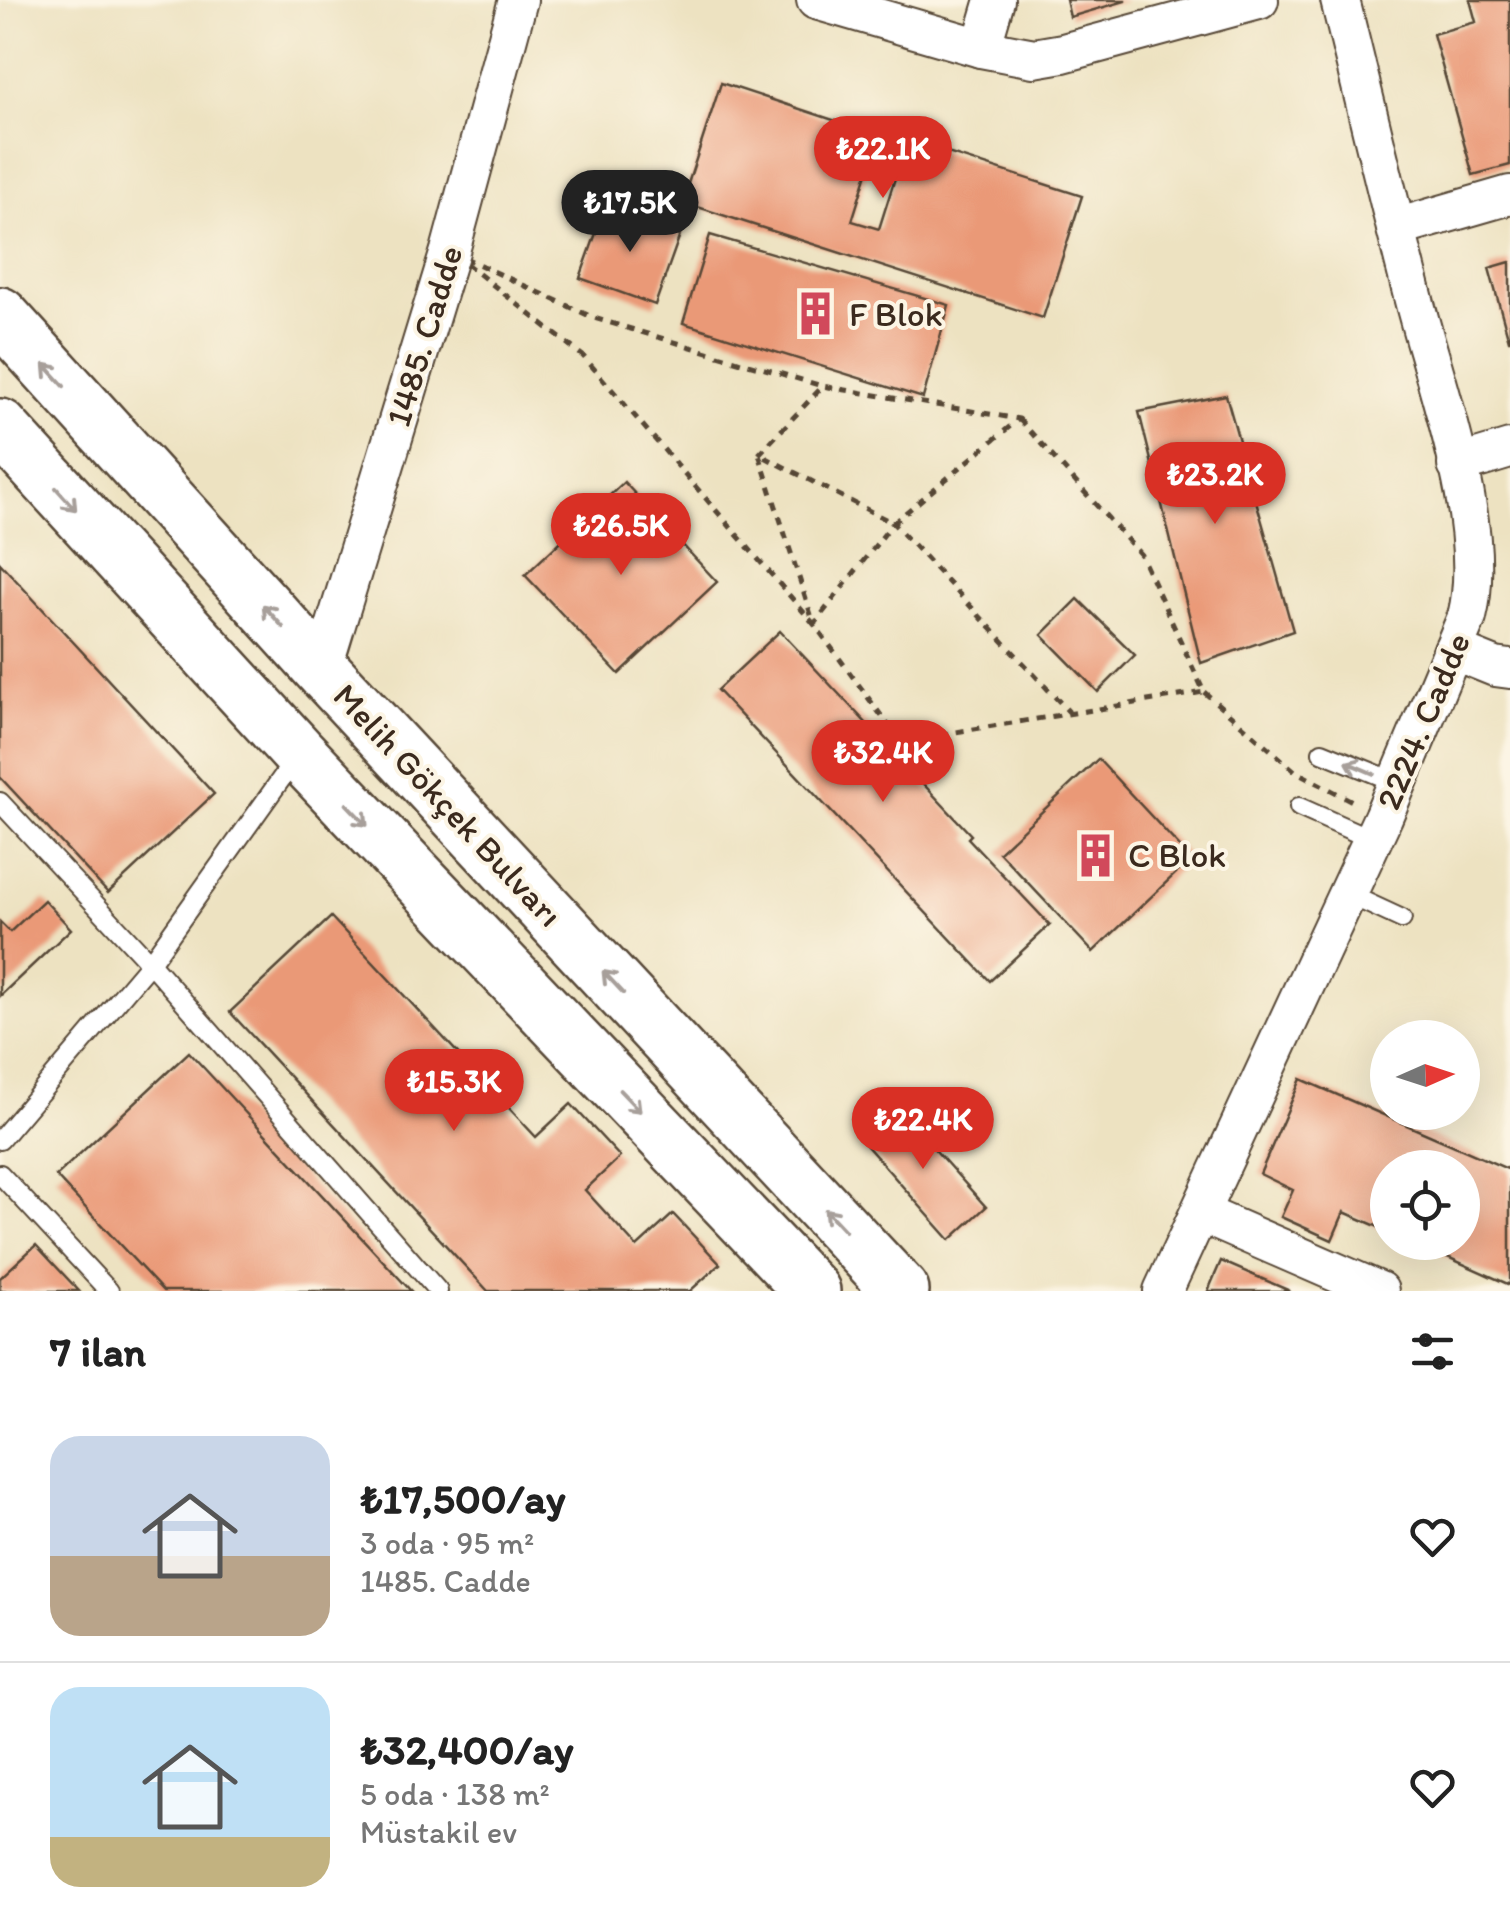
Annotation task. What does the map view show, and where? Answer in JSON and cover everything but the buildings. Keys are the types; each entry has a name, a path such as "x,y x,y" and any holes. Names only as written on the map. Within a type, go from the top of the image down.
{"main road":[{"name":"Melih Gökçek Bulvarı","path":"0,315 322,670 902,1291"},
{"name":"Melih Gökçek Bulvarı","path":"0,427 299,753 812,1291"}],"street":[{"name":"1485. Cadde","path":"322,670 450,251 518,0"},
{"path":"816,0 981,48 1034,58 1259,0"},
{"path":"981,48 995,0"},
{"name":"2224. Cadde","path":"1163,1291 1385,813 1467,617 1474,575 1470,528 1457,465 1340,0"},
{"path":"1396,228 1510,195"},
{"path":"1457,465 1510,450"},
{"path":"1453,650 1510,670"},
{"path":"1200,1213 1379,1291"}],"lane":[{"path":"1322,752 1385,813"},
{"path":"0,1140 150,963 299,753"},
{"path":"0,802 150,963 438,1291"},
{"path":"1299,807 1385,813"},
{"path":"1348,894 1402,919"},
{"path":"0,1174 110,1291"}],"path":[{"path":"450,251 594,318 822,386 1019,419 1141,555 1204,692 1295,771 1385,813"},
{"path":"450,251 583,356 814,624 900,741 1204,692"},
{"path":"759,454 822,386"},
{"path":"814,624 893,524 1019,419"},
{"path":"759,454 814,624"},
{"path":"759,454 893,524 1068,712"}],"place":[{"name":"F Blok","path":"816,314"},
{"name":"C Blok","path":"1095,855"}]}
